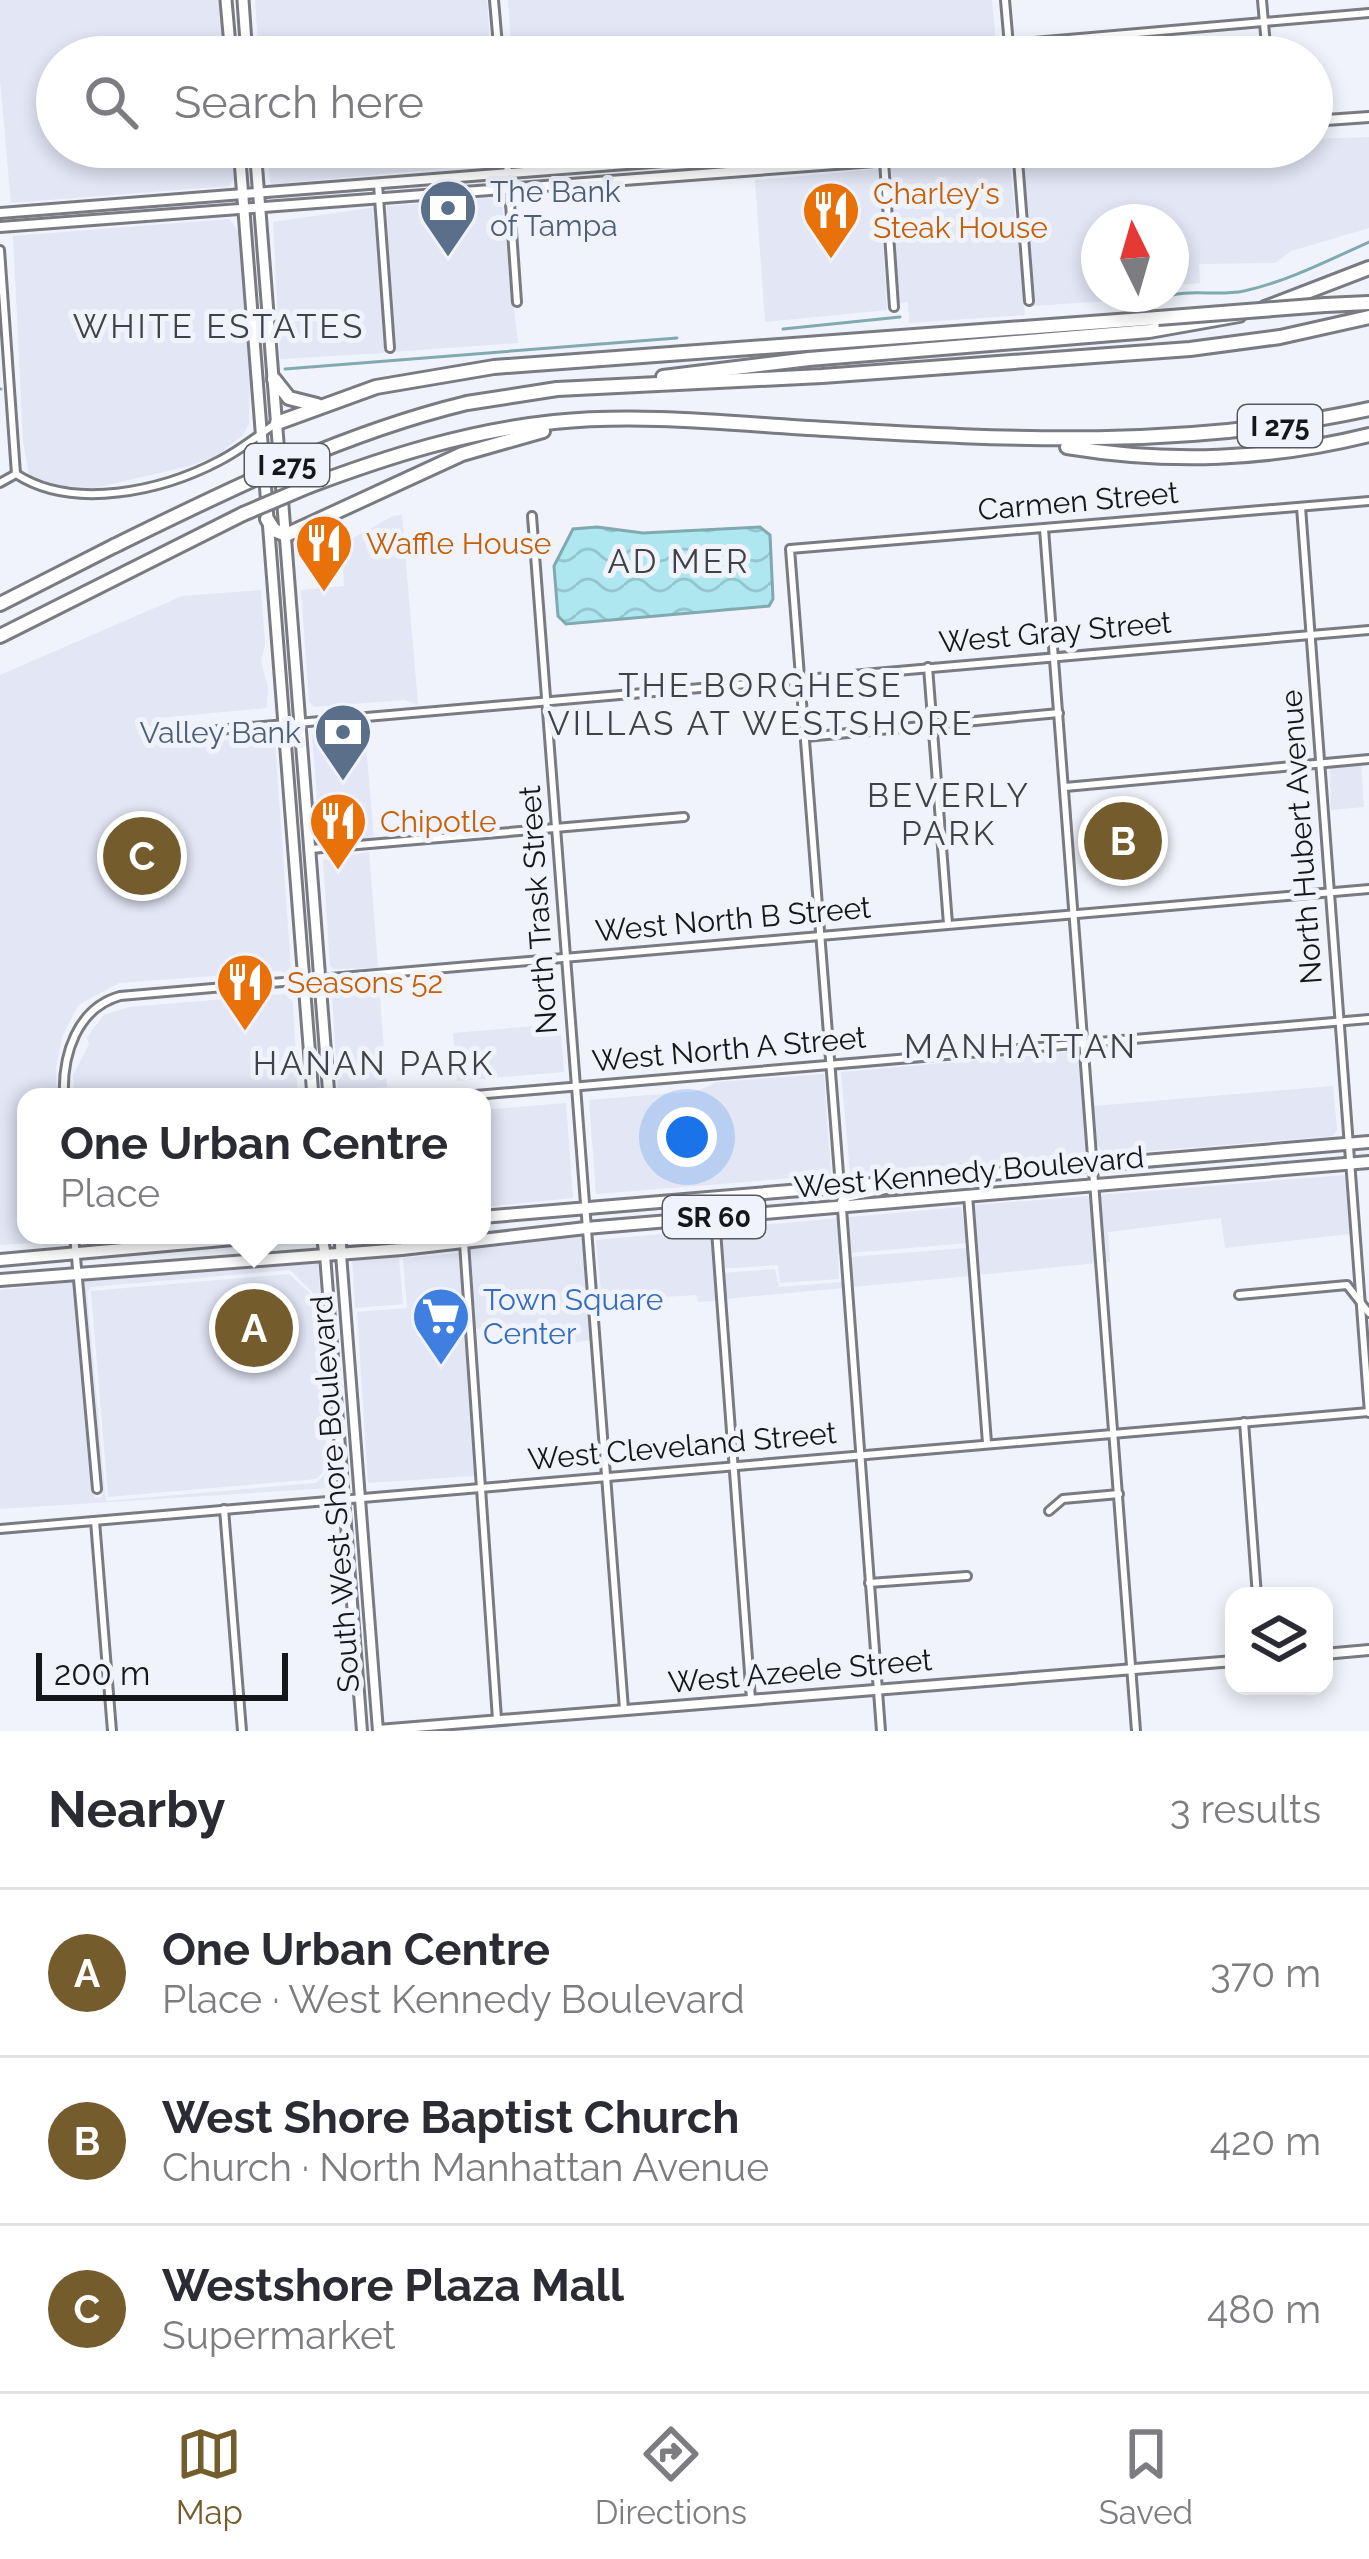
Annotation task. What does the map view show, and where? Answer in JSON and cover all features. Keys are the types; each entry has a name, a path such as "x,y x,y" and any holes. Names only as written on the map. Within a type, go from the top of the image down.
{"highway":[{"path":"579,388 770,362 1178,328 1254,311 1369,268"},
{"path":"278,423 376,387 494,367 1369,303"},
{"name":"I 275","path":"0,604 114,546 330,448 467,403 579,388 1190,350 1280,338 1369,317"},
{"path":"274,379 289,398 318,405"},
{"name":"I 275","path":"0,636 308,486 397,454 495,430 590,420 658,420 1019,440 1189,437 1369,409"},
{"path":"267,519 274,530 286,535 504,439 589,424 658,420"},
{"path":"1019,440 1138,457 1198,460 1287,452 1369,435"}],"main road":[{"path":"226,0 229,36"},
{"path":"243,0 246,36"},
{"path":"241,168 312,1088"},
{"path":"257,168 328,1088"},
{"name":"West Kennedy Boulevard","path":"491,1216 1369,1142"},
{"name":"West Kennedy Boulevard","path":"491,1237 1369,1162"},
{"path":"842,1205 845,1196 886,1190 904,1181"},
{"path":"766,1212 837,1198 840,1186"},
{"path":"0,1260 176,1244"},
{"path":"323,1244 325,1254"},
{"path":"340,1244 341,1253"},
{"name":"West Kennedy Boulevard","path":"0,1280 426,1244"}],"street":[{"path":"494,0 497,36"},
{"path":"1005,0 1008,36"},
{"path":"1262,0 1265,36"},
{"path":"1102,36 1369,13"},
{"path":"1333,120 1369,117"},
{"path":"508,168 517,302"},
{"path":"0,213 550,168"},
{"path":"0,227 769,168"},
{"path":"885,168 894,307"},
{"path":"1015,168 1029,301"},
{"path":"377,182 391,348"},
{"path":"128,203 129,218"},
{"path":"0,250 16,475"},
{"path":"0,483 16,475 54,490 110,493 208,467 278,423"},
{"name":"Carmen Street","path":"801,678 790,549 1369,501"},
{"name":"North Hubert Avenue","path":"1300,507 1369,1413"},
{"name":"North Trask Street","path":"532,516 624,1709"},
{"path":"1044,529 1136,1731"},
{"name":"West Gray Street","path":"170,734 1369,630"},
{"path":"928,667 948,924"},
{"path":"801,678 840,1186"},
{"path":"806,737 1059,713"},
{"path":"1065,787 1369,759"},
{"path":"311,849 684,818"},
{"name":"West North B Street","path":"64,1088 65,1070 86,1014 101,1001 120,996 1369,889"},
{"name":"West North A Street","path":"491,1094 1369,1019"},
{"path":"968,1195 987,1444"},
{"path":"842,1205 881,1731"},
{"path":"715,1217 751,1700"},
{"path":"75,1244 98,1489"},
{"path":"464,1244 497,1720"},
{"name":"South West Shore Boulevard","path":"341,1253 372,1731"},
{"name":"South West Shore Boulevard","path":"325,1254 342,1499 372,1731"},
{"path":"1239,1294 1347,1285 1369,1313"},
{"name":"West Cleveland Street","path":"0,1529 1369,1413"},
{"path":"1244,1422 1256,1587"},
{"path":"1049,1510 1063,1499 1119,1494"},
{"path":"224,1510 242,1731"},
{"path":"95,1521 112,1731"},
{"path":"868,1583 967,1576"},
{"path":"1333,1653 1369,1650"},
{"name":"West Azeele Street","path":"372,1731 1225,1662"}],"shaded area":[{"path":"0,0 219,0 222,36 36,36 36,168 233,168 234,179 229,186 11,203 0,80"},
{"path":"255,0 487,0 490,36 258,36"},
{"path":"508,0 992,0 995,36 511,36"},
{"path":"1369,137 1369,228 1291,251 1275,263 1199,264 1200,283 1189,284 1189,204 1081,204 1081,303 1033,306 1025,168 1333,168 1333,138"},
{"path":"269,168 451,168 273,184"},
{"path":"891,168 1010,168 1025,315 909,323 908,302 898,303"},
{"path":"879,169 887,310 765,322 755,180"},
{"path":"501,197 518,343 392,352 387,206"},
{"path":"376,207 385,353 280,359 273,222"},
{"path":"229,219 238,231 250,378 249,424 243,435 216,456 189,466 95,488 63,486 29,476 13,236"},
{"path":"402,515 418,705 404,700 314,707 309,701 301,590 344,586 342,544"},
{"path":"261,590 265,644 261,661 268,687 267,708 158,718 165,742 181,746 267,735 275,741 291,969 119,983 78,1005 62,1037 57,1088 17,1088 17,1244 0,1245 0,675 182,596"},
{"name":"Valley Bank","path":"364,723 374,839 325,838 320,831 312,735 317,730"},
{"path":"1361,763 1364,807 1331,810 1330,766"},
{"path":"369,852 378,968 334,969 330,966 323,860"},
{"path":"379,985 387,1087 338,1088 332,994 339,988"},
{"path":"285,994 293,1002 298,1088 74,1088 73,1075 89,1044 87,1037 104,1015 129,1007"},
{"path":"560,1024 564,1072 457,1081 453,1033"},
{"path":"1081,1051 1088,1127 1087,1152 1080,1157 850,1173 841,1072"},
{"path":"824,1074 831,1175 596,1194 589,1100 698,1091 717,1082"},
{"path":"1333,1086 1337,1130 1333,1136 1114,1154 1102,1152 1097,1143 1094,1106"},
{"path":"566,1103 573,1198 491,1206 491,1109"},
{"path":"1345,1175 1350,1234 1225,1248 1221,1218 1108,1232 1110,1262 1106,1263 1100,1195"},
{"path":"1091,1196 1097,1263 978,1275 973,1205"},
{"path":"961,1207 968,1243 838,1254 839,1279 780,1283 778,1265 716,1269 717,1301 698,1302 696,1295 602,1301 596,1240"},
{"path":"582,1237 591,1340 539,1348 536,1325 474,1329 469,1246"},
{"path":"967,1248 970,1276 852,1287 850,1257"},
{"path":"462,1253 474,1476 368,1483 357,1312 407,1308 403,1258"},
{"path":"402,1254 403,1304 355,1308 352,1257"},
{"path":"318,1259 325,1396 313,1293 290,1270 91,1287 87,1292 106,1501 316,1483 329,1471 330,1488 0,1509 0,1290 74,1282 95,1498 102,1497 83,1281"},
{"path":"775,1269 779,1287 842,1282 843,1288 725,1299 724,1273"},
{"path":"289,1274 310,1293 329,1466 316,1479 108,1497 91,1291"}],"water":[{"path":"760,527 770,535 773,599 769,606 566,624 558,616 554,566 573,529 643,533"}],"waterway":[{"path":"1189,294 1260,287 1369,242"},
{"path":"783,329 900,317"},
{"path":"285,369 677,338"}],"place":[{"name":"The Bank of Tampa","path":"448,259"},
{"name":"Charley's Steak House","path":"831,261"},
{"name":"Waffle House","path":"324,594"},
{"name":"Valley Bank","path":"343,783"},
{"name":"West Shore Baptist Church","path":"1123,841"},
{"name":"Westshore Plaza Mall","path":"142,856"},
{"name":"Chipotle","path":"338,872"},
{"name":"Seasons 52","path":"245,1033"},
{"name":"One Urban Centre","path":"254,1328"},
{"name":"Town Square Center","path":"441,1367"}],"district":[{"name":"WHITE ESTATES","path":"219,326"},
{"name":"AD MER","path":"679,561"},
{"name":"THE BORGHESE VILLAS AT WESTSHORE","path":"761,704"},
{"name":"BEVERLY PARK","path":"949,814"},
{"name":"MANHATTAN","path":"1021,1046"},
{"name":"HANAN PARK","path":"374,1063"}]}
